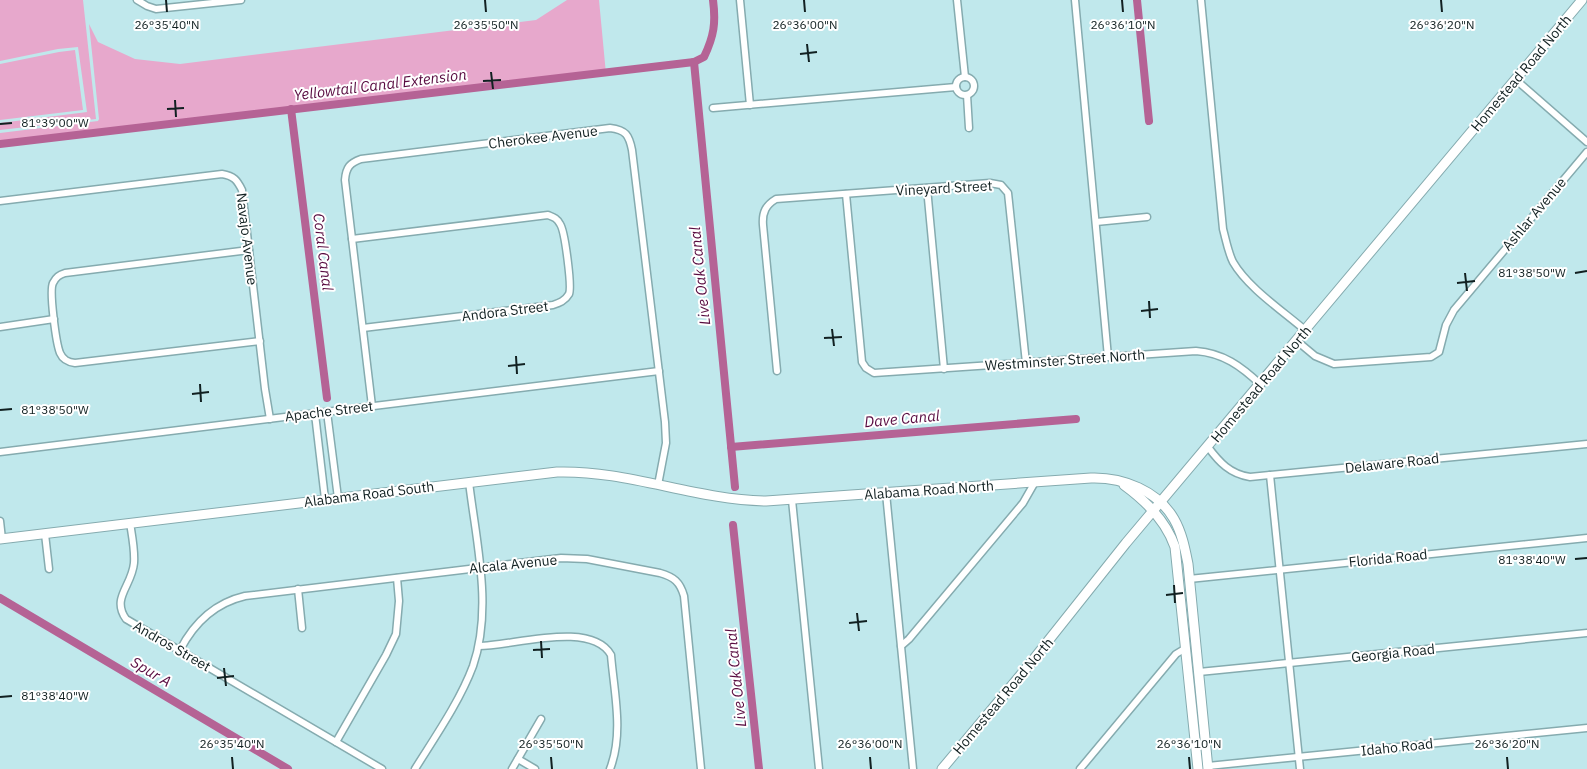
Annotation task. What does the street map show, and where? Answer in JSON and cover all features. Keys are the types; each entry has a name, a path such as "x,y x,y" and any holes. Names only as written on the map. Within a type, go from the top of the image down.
{"main road":[{"name":"Homestead Road North","path":"942,769 1029,665 1153,511 1582,0"},
{"name":"Alabama Road South","path":"1,539 469,482 572,472 609,475 705,496 737,500"},
{"name":"Alabama Road North","path":"737,500 792,500 1094,478 1137,486 1160,503 1173,517 1186,555 1208,767"},
{"name":"Alabama Road North","path":"1120,482 1139,496 1166,526 1175,547 1198,769"}],"street":[{"path":"137,0 156,9 241,0"},
{"path":"740,0 750,105"},
{"path":"957,0 965,77"},
{"path":"1075,0 1108,357"},
{"path":"1201,0 1224,229 1229,252 1243,276 1306,330"},
{"path":"956,87 958,81 965,77"},
{"path":"965,77 974,84 973,89 967,95 969,128"},
{"path":"1515,79 1587,142"},
{"path":"713,108 956,87"},
{"path":"956,87 959,92 967,95"},
{"name":"Cherokee Avenue","path":"372,406 345,180 345,170 352,162 361,159 610,128 620,129 626,134 632,150 666,432 658,485"},
{"name":"Ashlar Avenue","path":"1297,341 1315,356 1334,364 1431,357 1439,352 1446,325 1454,310 1587,152"},
{"name":"Navajo Avenue","path":"0,202 222,174 230,175 238,180 242,190 270,419"},
{"name":"Vineyard Street","path":"777,371 763,225 763,217 768,205 776,199 990,183 1001,185 1008,193 1026,363"},
{"path":"927,188 944,369"},
{"name":"Westminster Street North","path":"846,194 854,293 863,364 874,373 1186,351 1206,352 1231,360 1261,384"},
{"name":"Andora Street","path":"352,239 548,215 556,218 562,225 567,258 570,283 569,293 563,301 553,306 364,328"},
{"path":"1096,222 1147,218"},
{"path":"248,250 65,273 57,276 52,284 54,320 60,353 66,361 75,363 260,341"},
{"path":"0,327 54,320"},
{"name":"Apache Street","path":"0,452 659,371"},
{"path":"327,412 338,498"},
{"path":"315,414 325,499"},
{"path":"1587,444 1587,451"},
{"name":"Delaware Road","path":"1208,447 1230,471 1250,477 1587,444"},
{"path":"1270,475 1300,769"},
{"path":"415,769 462,690 479,646 483,605 469,482"},
{"path":"901,646 909,639 1023,503 1035,482"},
{"path":"886,493 913,769"},
{"path":"792,500 820,769"},
{"path":"0,522 1,539"},
{"name":"Andros Street","path":"130,523 134,565 119,601 120,611 126,619 382,769"},
{"path":"45,534 49,569"},
{"name":"Florida Road","path":"1189,579 1587,538"},
{"name":"Alcala Avenue","path":"180,650 193,629 208,613 227,602 245,596 538,560 571,558 587,559 669,575 682,588 684,596 701,769"},
{"path":"336,742 396,634 399,609 397,578"},
{"path":"298,589 302,628"},
{"name":"Georgia Road","path":"1199,672 1587,633"},
{"path":"479,646 572,637 592,640 607,647 611,654 618,739 610,769"},
{"path":"1080,769 1176,654 1186,648"},
{"path":"512,769 541,719"},
{"name":"Idaho Road","path":"1208,767 1587,728"},
{"path":"518,759 535,769"}],"shaded area":[{"path":"0,0 83,0 96,119 0,130 0,123 87,112 78,47 58,49 0,61"},
{"path":"567,0 599,0 606,74 0,146 0,133 98,121 89,24 98,42 135,59 180,64 536,20"},
{"path":"75,50 83,110 0,120 0,64"}],"waterway":[{"name":"Yellowtail Canal Extension","path":"0,144 694,62 704,57 710,42 714,23 713,0"},
{"path":"1137,0 1149,121"},
{"name":"Live Oak Canal","path":"694,62 735,487"},
{"name":"Coral Canal","path":"291,109 327,398"},
{"name":"Dave Canal","path":"731,447 1076,419"},
{"name":"Live Oak Canal","path":"733,525 759,769"},
{"name":"Spur A","path":"0,598 288,769"}]}
